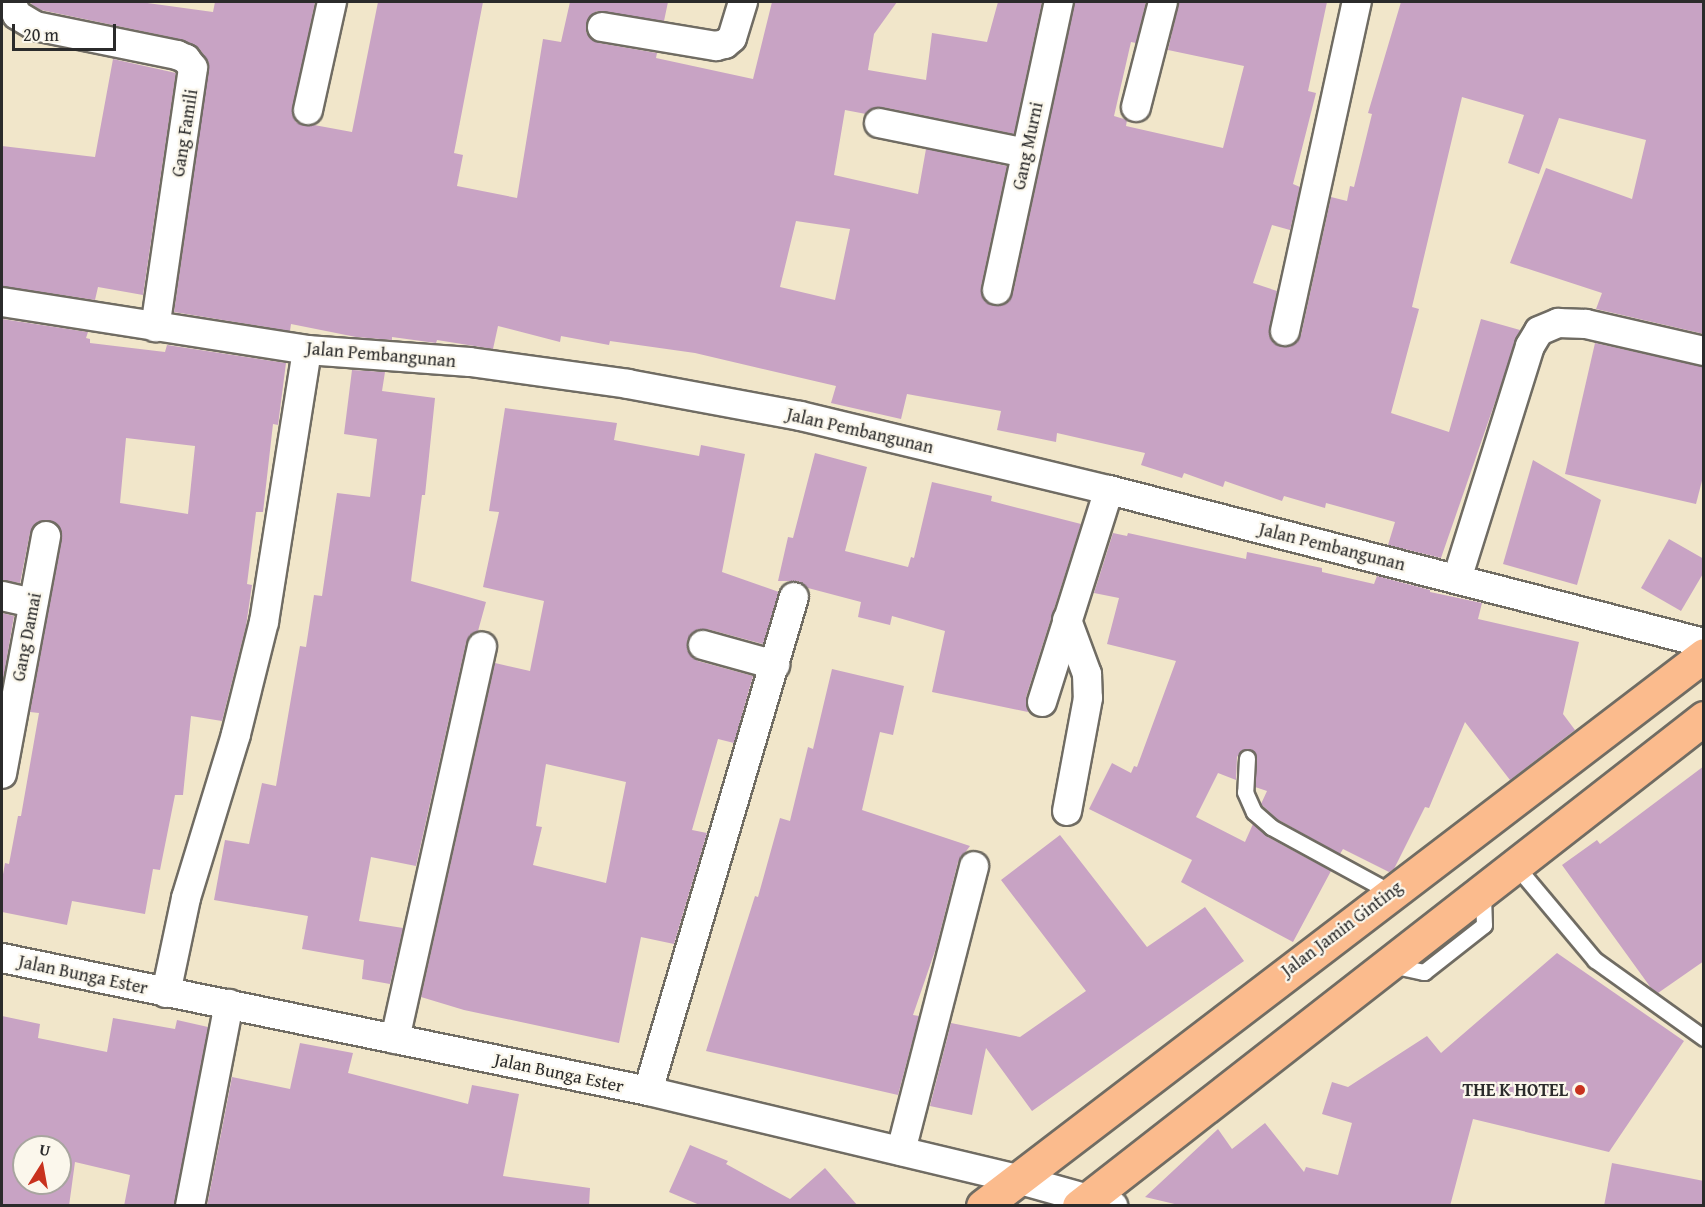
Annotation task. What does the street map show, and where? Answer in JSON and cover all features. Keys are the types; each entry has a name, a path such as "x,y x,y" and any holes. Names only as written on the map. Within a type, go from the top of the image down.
{"main road":[{"name":"Jalan Jamin Ginting","path":"983,1206 1390,892 1704,655"},
{"path":"1093,1204 1389,965 1704,718"}],"street":[{"name":"Gang Famili","path":"11,2 17,15 35,26 177,55 186,58 193,68 155,327"},
{"path":"308,110 332,2"},
{"path":"602,27 716,46 725,44 732,38 743,2"},
{"name":"Gang Murni","path":"997,290 1059,2"},
{"path":"1136,107 1163,2"},
{"path":"1285,331 1357,2"},
{"path":"879,123 1026,153"},
{"name":"Jalan Pembangunan","path":"2,302 307,350 470,362 628,384 800,416 1109,490 1704,643"},
{"path":"1457,579 1530,346 1539,332 1558,323 1579,323 1704,351"},
{"path":"166,993 186,898 237,734 264,622 307,350"},
{"path":"1042,702 1109,490"},
{"name":"Gang Damai","path":"2,774 46,536"},
{"path":"2,596 33,603"},
{"path":"648,1091 794,597"},
{"path":"1067,620 1087,674 1088,691 1087,710 1067,811"},
{"path":"703,645 775,665"},
{"path":"395,1039 482,647"},
{"path":"901,1151 974,867"},
{"name":"Jalan Bunga Ester","path":"2,958 648,1091 1017,1179 1093,1204"},
{"path":"190,1206 229,1004"}],"lane":[{"path":"1247,758 1245,792 1254,812 1271,827 1390,892"},
{"path":"1516,866 1595,960 1704,1038"}],"building":[{"path":"32,2 140,2 213,12 215,2 315,2 292,114 296,122 304,126 314,125 352,132 378,2 483,2 454,153 463,155 457,186 517,198 543,39 561,42 570,2 668,2 664,21 597,11 589,17 586,32 591,39 599,43 657,53 656,58 753,79 772,2 897,2 874,34 868,70 926,80 932,33 987,42 998,2 1042,2 1014,134 882,107 873,108 866,114 845,110 834,175 918,194 926,149 1007,166 981,287 986,302 994,306 1009,301 1013,293 1075,2 1146,2 1136,43 1131,42 1114,116 1127,120 1126,126 1223,148 1244,66 1168,50 1179,2 1327,2 1308,91 1316,93 1293,184 1300,187 1290,230 1272,225 1253,283 1277,291 1269,335 1274,343 1282,347 1297,342 1301,335 1331,197 1347,201 1350,186 1354,187 1372,114 1368,113 1401,2 1704,2 1704,334 1596,309 1602,293 1510,263 1546,168 1632,199 1646,140 1559,118 1539,174 1508,163 1524,115 1462,97 1412,307 1419,309 1391,413 1449,432 1481,319 1520,330 1441,558 1388,545 1395,522 1326,503 1325,508 1284,496 1282,501 1225,481 1223,487 1184,473 1182,478 1141,465 1145,453 1057,433 1056,442 997,430 1001,411 907,394 901,419 831,403 836,386 695,353 610,341 609,345 561,336 560,342 498,326 493,349 437,340 436,343 392,337 392,340 356,337 291,324 290,331 174,312 209,63 199,48 184,40 41,10 31,4","holes":["796,221 850,229 835,300 780,287"]},
{"path":"113,59 176,73 143,295 98,287 95,300 2,286 2,146 95,157"},
{"path":"2,319 88,332 86,338 90,339 90,343 165,352 167,345 286,363 278,425 273,424 263,512 256,512 247,584 252,585 246,626 222,721 191,716 183,795 175,795 160,870 153,869 145,914 72,901 67,925 2,912 2,880 5,863 9,864 18,816 21,816 39,713 30,712 62,538 61,530 56,523 48,520 40,521 30,533 20,583 2,580","holes":["126,438 195,446 188,514 120,503"]},
{"path":"1595,343 1704,367 1704,473 1696,504 1565,474"},
{"path":"352,370 385,372 382,391 435,398 425,495 422,495 411,581 486,602 478,631 470,635 466,643 416,866 371,857 359,921 403,928 390,984 362,979 364,960 302,949 308,916 214,900 225,840 249,844 262,783 276,786 300,646 306,647 314,595 322,596 337,493 370,497 377,439 344,434"},
{"path":"505,408 617,423 614,440 699,456 701,445 745,454 722,572 779,592 763,644 707,629 698,629 687,640 687,650 698,661 753,676 734,743 718,739 692,830 707,833 674,944 641,937 619,1043 464,1010 421,997 495,663 530,671 544,601 483,587 499,512 489,511","holes":["546,764 626,782 606,883 533,865 542,827 536,826"]},
{"path":"815,453 867,467 845,551 908,567 911,557 914,558 932,482 992,496 991,501 1081,524 1026,697 1028,712 932,692 945,631 892,616 890,625 858,617 861,602 808,588 798,581 778,581 788,537 793,538"},
{"path":"1533,460 1601,500 1577,585 1503,564"},
{"path":"1113,533 1127,536 1128,533 1246,559 1247,552 1322,568 1322,572 1374,584 1377,576 1430,590 1430,592 1482,603 1478,619 1579,642 1563,714 1575,730 1510,780 1465,722 1429,808 1425,807 1394,869 1389,872 1343,849 1340,854 1277,819 1261,804 1267,791 1255,787 1256,754 1252,750 1242,750 1237,757 1236,780 1218,773 1196,817 1245,842 1253,824 1266,836 1331,871 1293,942 1181,882 1192,860 1089,809 1112,763 1131,773 1134,766 1137,767 1176,661 1107,644 1119,598 1094,593"},
{"path":"1669,539 1704,559 1704,572 1681,611 1641,588"},
{"path":"2,613 14,616 2,686"},
{"path":"832,669 904,686 893,735 880,732 862,810 970,846 958,862 936,948 913,1015 919,1016 898,1095 706,1051 755,896 758,897 780,818 790,821 808,747 813,749"},
{"path":"1704,766 1704,961 1658,993 1651,988 1562,865 1597,840 1600,844"},
{"path":"1060,835 1147,947 1205,907 1244,961 1032,1111 986,1048 972,1115 930,1106 951,1023 1020,1037 1086,991 1001,880"},
{"path":"1557,953 1684,1041 1609,1152 1473,1119 1450,1206 1183,1206 1145,1197 1218,1129 1232,1149 1265,1123 1304,1172 1306,1167 1338,1175 1352,1123 1322,1114 1332,1082 1348,1087 1427,1036 1441,1053"},
{"path":"2,1016 40,1024 38,1038 107,1052 113,1018 175,1029 177,1020 208,1027 174,1206 124,1206 130,1175 75,1162 72,1184 72,1135 12,1135 12,1195 70,1195 69,1206 2,1206"},
{"path":"300,1043 353,1053 348,1073 468,1104 472,1085 519,1094 503,1176 590,1188 589,1206 207,1206 232,1077 290,1089"},
{"path":"690,1145 728,1161 726,1164 790,1199 825,1168 858,1206 702,1206 669,1192"},
{"path":"1612,1163 1704,1181 1704,1206 1604,1206"}],"place":[{"name":"THE K HOTEL","path":"1580,1090"}]}
